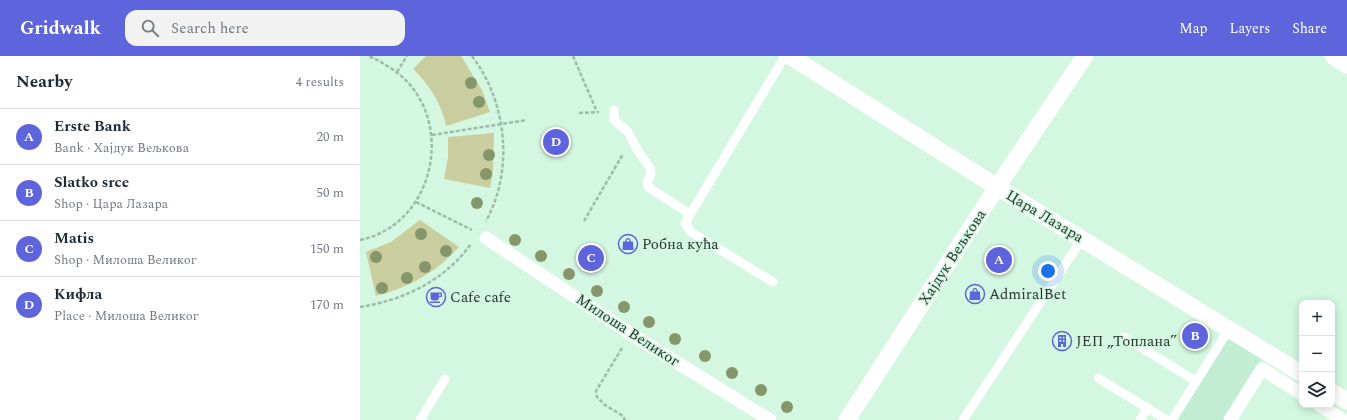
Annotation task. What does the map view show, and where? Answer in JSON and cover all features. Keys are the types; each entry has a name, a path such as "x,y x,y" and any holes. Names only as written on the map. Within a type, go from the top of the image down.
{"street":[{"name":"Цара Лазара","path":"790,56 997,187 1299,372"},
{"name":"Хајдук Вељкова","path":"848,420 997,187 1086,56"},
{"path":"1333,56 1347,64"},
{"name":"Милоша Великог","path":"483,236 631,334 770,420"},
{"path":"1230,420 1262,369 1299,392"},
{"path":"1335,394 1347,401"},
{"path":"1324,408 1343,420"}],"lane":[{"path":"772,282 691,232 685,223 785,56"},
{"path":"614,110 614,120 616,124 628,132 638,151 650,168 651,172 647,182 648,187 690,214"},
{"path":"963,420 1082,239"},
{"path":"1172,420 1229,329"},
{"path":"1124,337 1196,381"},
{"path":"1098,378 1167,420"},
{"path":"420,420 445,379"},
{"path":"1140,420 1148,408"}],"path":[{"path":"360,240 370,237 396,223 416,202 427,182 432,159 432,135 426,111 417,95 397,72 368,56"},
{"path":"397,72 407,56"},
{"path":"360,307 380,304 404,296 426,285 446,271 483,236 500,181 503,143 501,124 496,103 488,83 472,56"},
{"path":"573,56 597,112"},
{"path":"579,113 614,110"},
{"path":"432,135 527,120"},
{"path":"584,221 632,138"},
{"path":"416,202 483,236"},
{"path":"625,420 623,416 600,401 596,392 631,334"}],"shaded area":[{"path":"426,56 461,56 482,90 490,112 446,126 438,102 434,95 413,69"},
{"path":"494,133 493,172 490,188 444,179 448,157 448,137"},
{"path":"420,220 459,247 432,271 411,284 376,296 366,252 391,242"},
{"path":"1229,329 1266,351 1223,420 1172,420"}],"place":[{"name":"Кифла","path":"556,142"},
{"name":"Робна кућа","path":"628,244"},
{"name":"Matis","path":"591,258"},
{"name":"Erste Bank","path":"999,260"},
{"name":"AdmiralBet","path":"975,294"},
{"name":"Cafe cafe","path":"436,297"},
{"name":"Slatko srce","path":"1195,336"},
{"name":"ЈЕП „Топлана”","path":"1062,341"}]}
